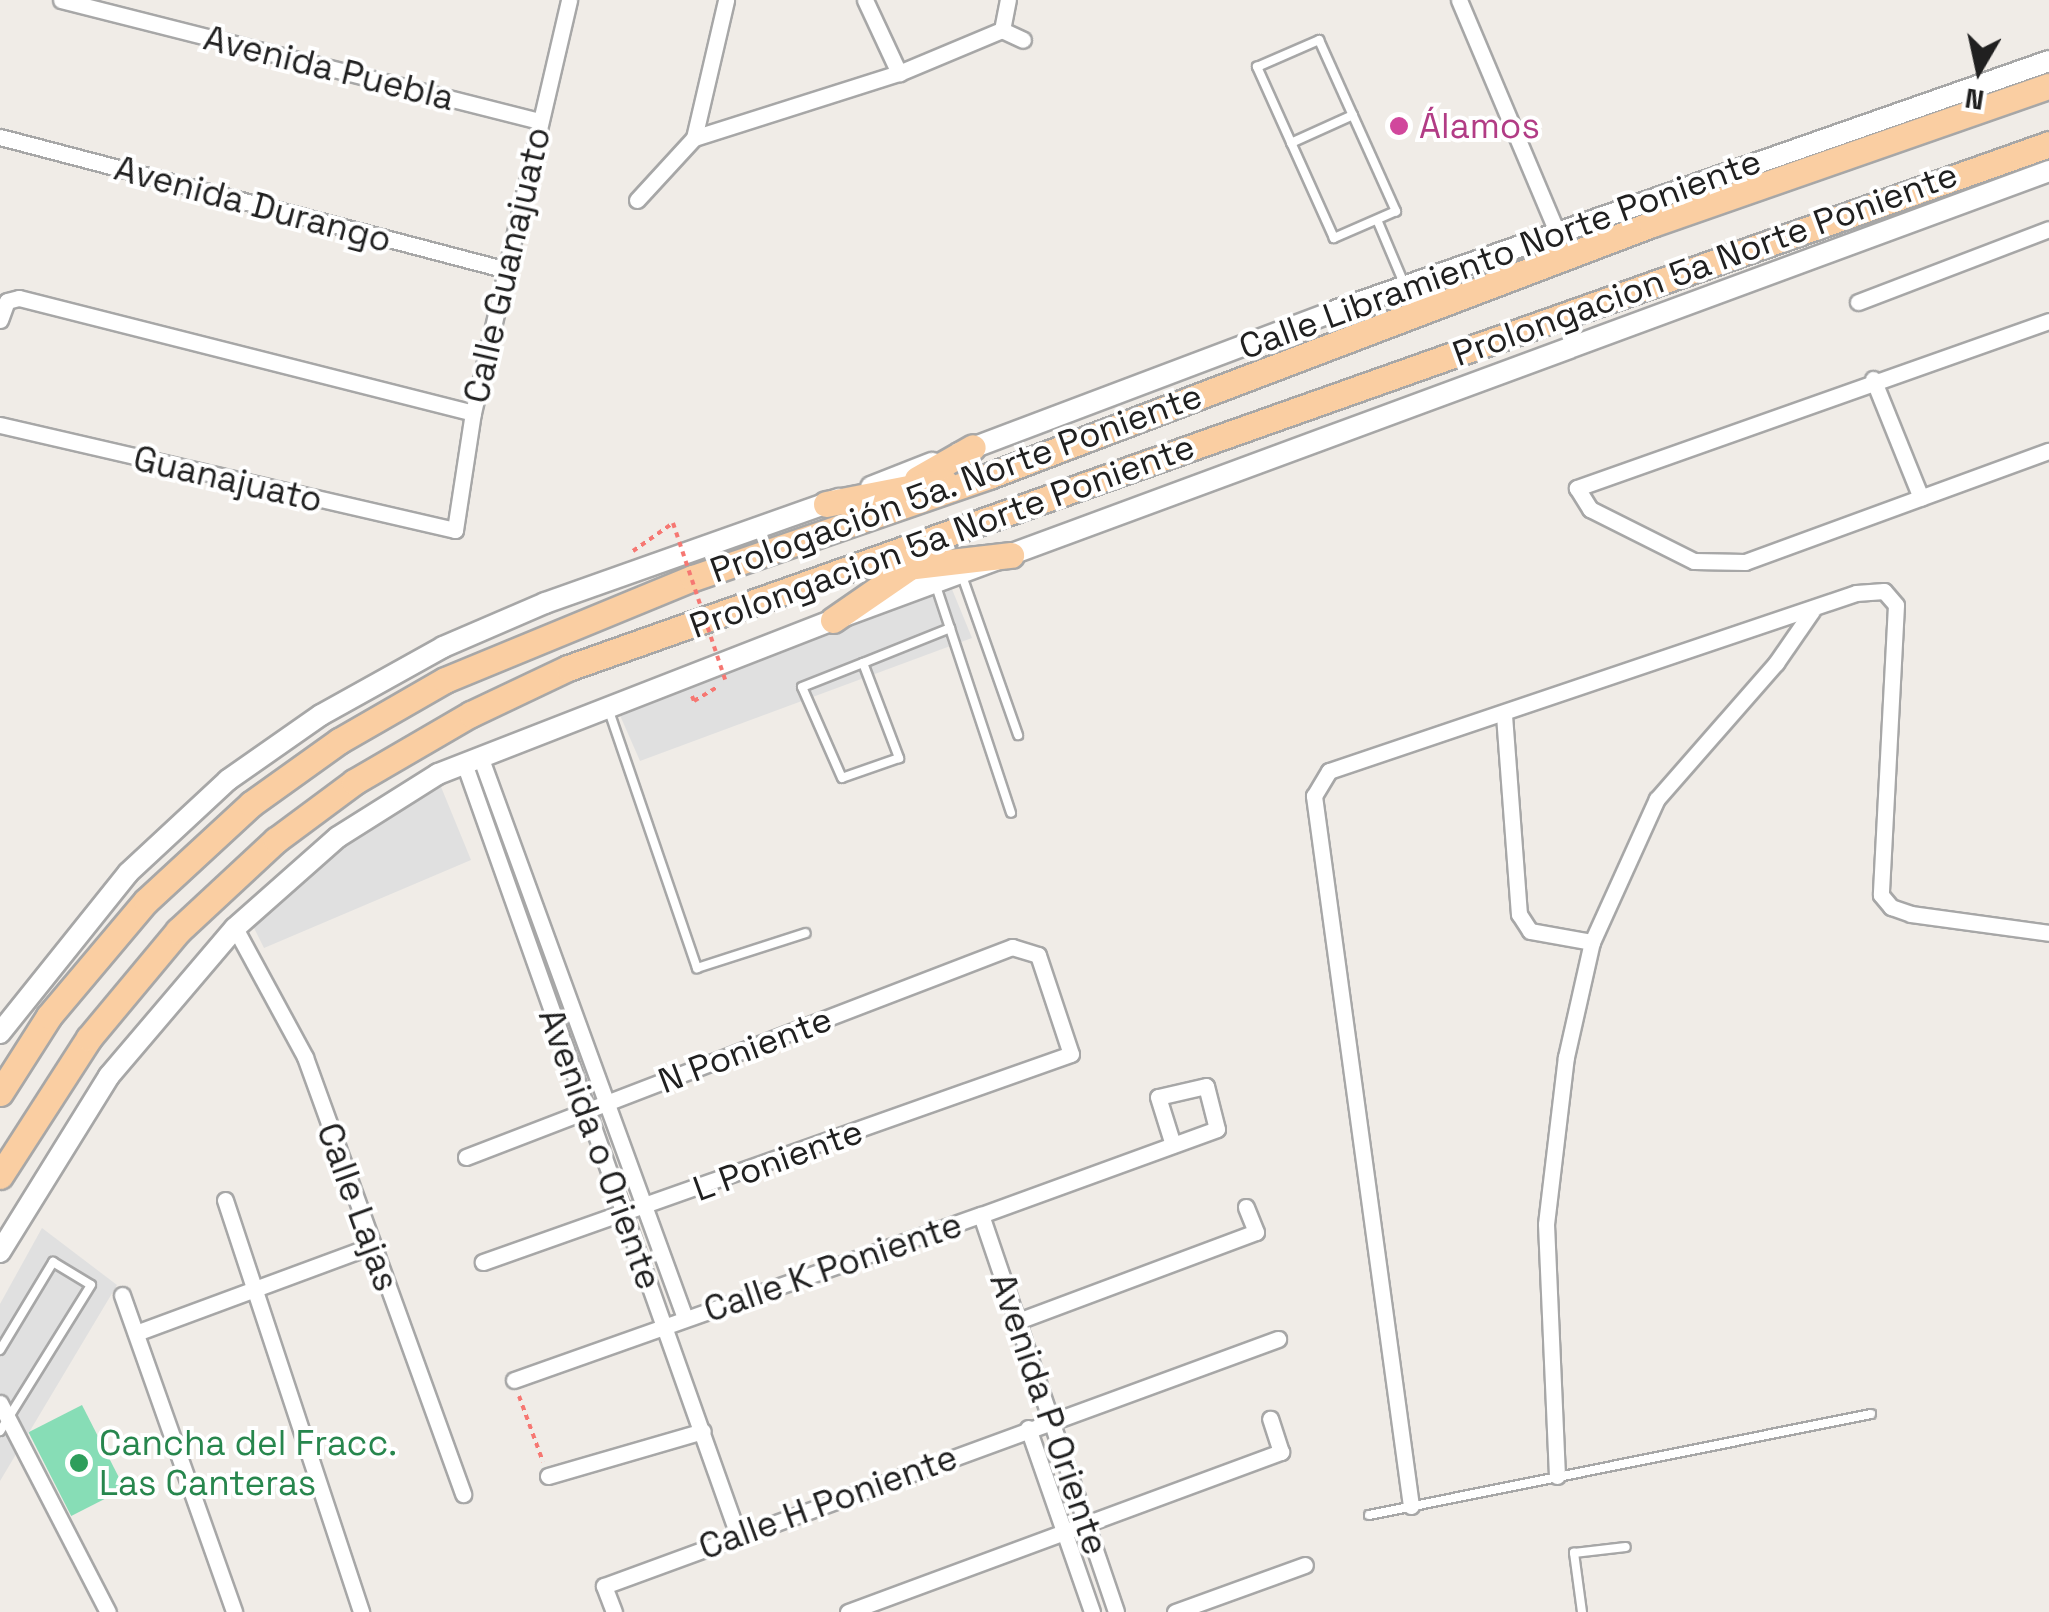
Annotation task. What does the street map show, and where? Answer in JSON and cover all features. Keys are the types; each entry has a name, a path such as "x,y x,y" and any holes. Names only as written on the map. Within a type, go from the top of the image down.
{"main road":[{"path":"2002,100 2049,72"},
{"name":"Prologación 5a. Norte Poniente","path":"0,1093 49,1016 146,901 252,804 339,742 445,680 550,633 989,476 1652,224 2049,86"},
{"name":"Prolongacion 5a Norte Poniente","path":"0,1176 89,1038 178,931 276,840 354,782 568,668 1944,177 2049,144"},
{"path":"1944,177 2049,162"},
{"path":"838,530 973,447"},
{"path":"826,504 904,486 989,476"},
{"path":"833,620 969,527"},
{"path":"837,575 1012,555"}],"street":[{"name":"Avenida Puebla","path":"61,0 540,122"},
{"name":"Calle Guanajuato","path":"456,530 472,413 569,0"},
{"path":"694,138 726,0"},
{"path":"866,0 898,72"},
{"path":"1002,30 1008,0"},
{"path":"1459,0 1557,232"},
{"path":"637,200 694,138 898,72 1002,30 1023,40"},
{"name":"Calle Libramiento Norte Poniente","path":"0,1032 128,872 228,780 321,715 442,647 545,603 826,504 1405,286 2049,61"},
{"name":"Avenida Durango","path":"0,137 507,270"},
{"path":"0,1252 109,1076 234,928 338,837 472,760 833,620 2049,171"},
{"path":"1534,241 1540,196"},
{"path":"1858,302 2049,229"},
{"path":"0,320 10,300 472,413"},
{"path":"2049,321 1873,379 1577,488 1590,509 1694,561 1745,562 2049,451"},
{"path":"1873,379 1920,498"},
{"name":"Guanajuato","path":"0,425 456,530"},
{"path":"1411,1506 1314,796 1329,771 1504,716 1856,593 1884,591 1896,606 1881,894 1891,908 1911,914 2049,933"},
{"path":"1557,1476 1546,1224 1566,1057 1592,942 1657,799 1776,663 1812,610"},
{"path":"1504,716 1519,914 1530,931 1592,942"},
{"name":"Avenida o Oriente","path":"472,760 684,1318"},
{"name":"Avenida o Oriente","path":"472,760 583,1112 665,1326 738,1535"},
{"name":"Calle Lajas","path":"234,928 305,1058 462,1494"},
{"name":"N Poniente","path":"466,1157 1026,946 1038,955 1071,1054"},
{"name":"L Poniente","path":"484,1262 1071,1054"},
{"name":"Calle K Poniente","path":"514,1380 981,1215 1174,1145 1217,1129 1206,1086 1158,1098 1174,1145"},
{"path":"225,1200 361,1612"},
{"path":"1018,1321 1256,1232 1246,1207"},
{"name":"Avenida P Oriente","path":"981,1215 1116,1612"},
{"path":"136,1333 371,1246"},
{"path":"122,1296 234,1612"},
{"name":"Calle H Poniente","path":"614,1612 604,1586 1051,1418 1278,1339"},
{"path":"0,1402 3,1425 30,1464 108,1612"},
{"path":"848,1612 1065,1535 1280,1452 1270,1419"},
{"name":"Avenida P Oriente","path":"1028,1428 1092,1612"},
{"path":"548,1476 703,1431"},
{"path":"1175,1612 1304,1565"}],"lane":[{"path":"1319,40 1353,116 1396,211 1334,238 1256,67 1319,40"},
{"path":"1291,143 1353,116"},
{"path":"1378,222 1405,286"},
{"path":"961,573 1018,735"},
{"path":"936,583 1012,813"},
{"path":"863,663 899,758 842,778 802,687 950,628"},
{"path":"607,707 697,968 806,932"},
{"path":"0,1350 53,1262 91,1285 3,1425"},
{"path":"1369,1515 1871,1414"},
{"path":"1582,1612 1574,1553 1626,1548"}],"path":[{"path":"632,548 674,524 726,682 694,701"},
{"path":"514,1380 548,1476"}],"green space":[{"name":"Cancha del Fracc. Las Canteras","path":"82,1405 125,1489 71,1516 29,1432"}],"shaded area":[{"path":"949,582 972,638 640,761 619,713"},
{"path":"439,782 471,860 264,948 251,922 335,845"},
{"path":"42,1228 117,1285 0,1481 0,1304"}],"place":[{"name":"Álamos","path":"1399,126"},
{"name":"Cancha del Fracc. Las Canteras","path":"79,1463"}]}
